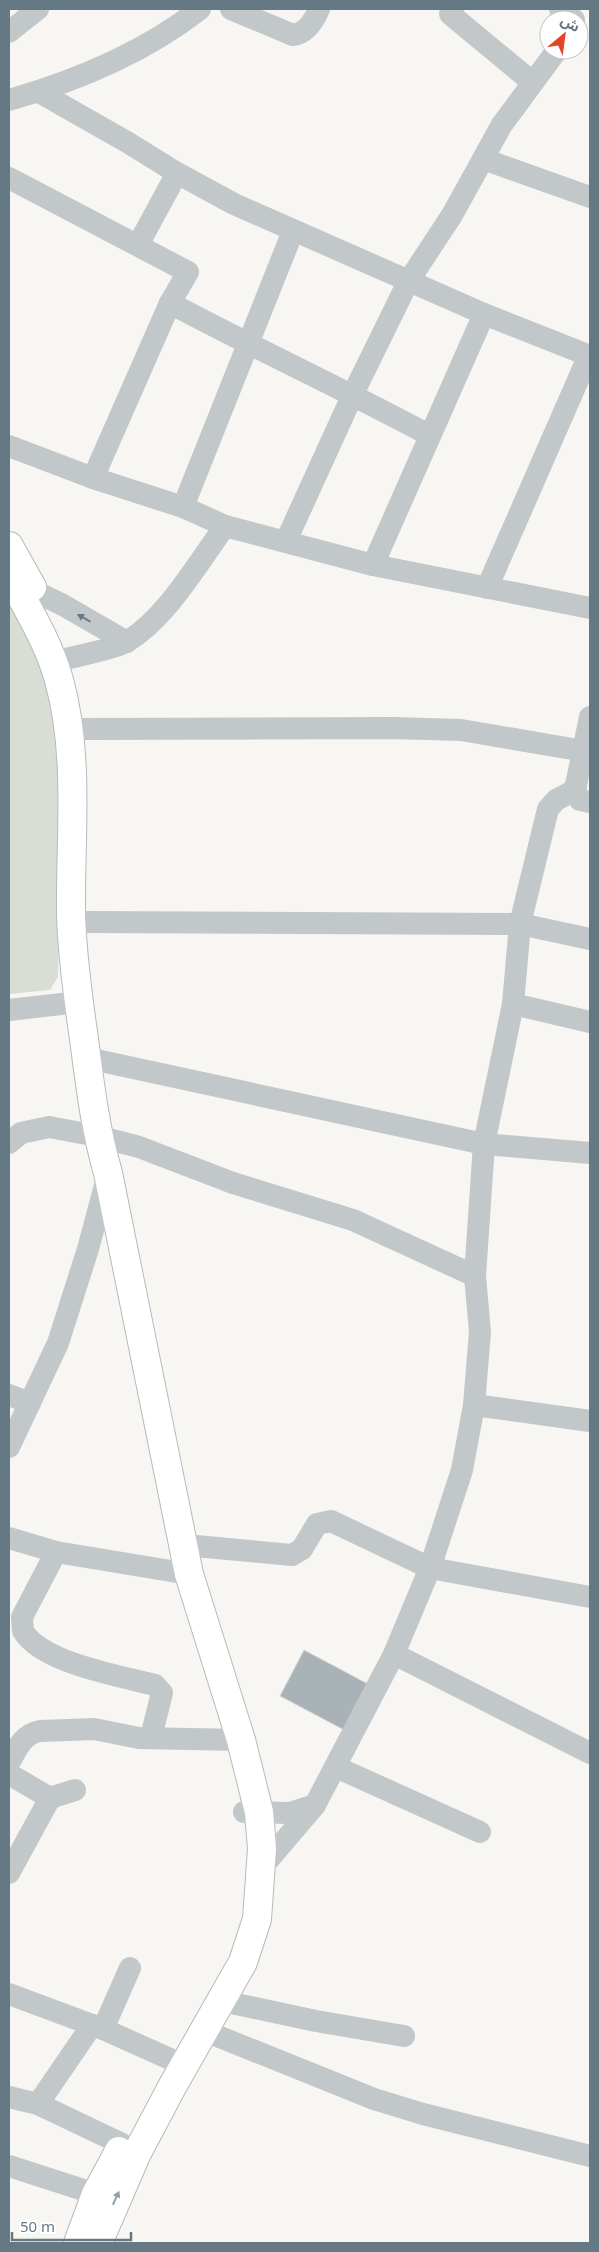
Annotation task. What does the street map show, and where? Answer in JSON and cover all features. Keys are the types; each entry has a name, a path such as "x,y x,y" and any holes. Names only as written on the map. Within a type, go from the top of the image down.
{"main road":[{"path":"9,546 34,591 65,659 81,729 85,770 84,922 79,1002"},
{"path":"9,574 48,648 59,679 71,739 71,916 79,1002 97,1136 108,1173 189,1574 241,1740 251,1812 262,1849 240,1940 122,2144 96,2194 78,2243"},
{"path":"98,2243 137,2153 173,2085 243,1962 257,1919 255,1876"}],"street":[{"path":"9,32 38,9"},
{"path":"9,100 39,92 121,58 179,25 200,9"},
{"path":"231,9 293,35 300,34 307,28 319,9"},
{"path":"453,9 450,14 532,82"},
{"path":"286,541 353,394 408,282 452,215 501,126 549,60"},
{"path":"39,92 177,173 234,204 408,282 589,355 487,588"},
{"path":"483,159 590,197"},
{"path":"138,245 177,173"},
{"path":"18,183 188,272 170,303 93,478"},
{"path":"183,507 293,231"},
{"path":"170,303 248,345 353,394 429,435"},
{"path":"373,565 484,314"},
{"path":"9,446 93,478 183,507 225,526 373,565 590,608"},
{"path":"65,659 127,642 161,612 225,526"},
{"path":"34,591 63,605 127,642"},
{"path":"255,1876 315,1805 394,1654 430,1568 462,1470 474,1405 480,1332 475,1276 484,1144 513,1004 520,924 548,809 556,800 583,796 584,751 590,718"},
{"path":"81,729 393,728 461,730 584,751"},
{"path":"84,922 520,924 590,939"},
{"path":"9,1010 79,1002"},
{"path":"513,1004 590,1022"},
{"path":"86,1058 484,1144 590,1153"},
{"path":"9,1143 21,1132 49,1127 97,1136 139,1147 279,1198 353,1220 475,1276"},
{"path":"9,1447 58,1343 88,1249 108,1173"},
{"path":"9,1395 30,1403"},
{"path":"474,1405 590,1422"},
{"path":"184,1545 292,1555 302,1549 316,1524 331,1520 430,1568 590,1597"},
{"path":"9,1538 56,1552 189,1574"},
{"path":"56,1552 22,1617 23,1631 38,1646 55,1656 90,1669 155,1685 159,1688 162,1693 151,1737"},
{"path":"394,1654 590,1753"},
{"path":"9,1763 19,1746 32,1732 94,1729 139,1738 241,1740"},
{"path":"336,1767 480,1832"},
{"path":"9,1774 50,1798"},
{"path":"9,1873 50,1798 75,1790"},
{"path":"251,1812 290,1813 315,1805"},
{"path":"38,2104 98,2027 130,1968"},
{"path":"9,1994 98,2027 170,2059"},
{"path":"222,2001 316,2021 404,2036"},
{"path":"205,2030 374,2099 590,2156"},
{"path":"9,2097 38,2104 122,2144"},
{"path":"9,2166 96,2194"}],"shaded area":[{"path":"9,595 45,658 62,727 58,977 50,990 9,994"}],"building":[{"path":"304,1650 370,1685 346,1731 280,1696"}]}
